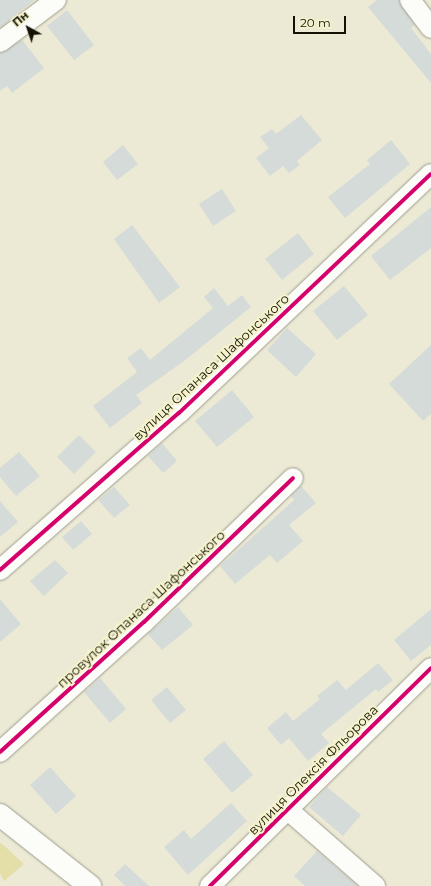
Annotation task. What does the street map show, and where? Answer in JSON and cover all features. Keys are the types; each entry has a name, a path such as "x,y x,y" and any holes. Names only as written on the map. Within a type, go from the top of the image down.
{"main road":[{"path":"0,815 90,886"}],"street":[{"path":"0,42 56,0"},
{"path":"410,0 431,28"},
{"name":"вулиця Опанаса Шафонського","path":"0,570 179,413 431,174"},
{"name":"провулок Опанаса Шафонського","path":"0,752 144,622 293,478"},
{"name":"вулиця Олексія Фльорова","path":"210,886 431,668"},
{"path":"287,809 375,886"}],"shaded area":[{"path":"0,842 24,864 4,881 0,873"}],"building":[{"path":"0,0 34,0 0,28"},
{"path":"377,0 399,0 415,25 411,28 431,54 431,83 368,7"},
{"path":"67,10 94,45 74,60 47,26"},
{"path":"22,40 44,68 12,93 7,86 0,91 0,53"},
{"path":"301,115 322,140 297,161 300,165 289,173 283,166 270,176 256,158 269,148 260,137 272,129 276,134"},
{"path":"391,140 410,164 345,218 328,197 370,164 367,160"},
{"path":"123,145 138,164 117,180 103,162"},
{"path":"222,189 236,211 213,226 199,204"},
{"path":"431,207 431,248 390,280 371,256"},
{"path":"132,225 180,287 159,303 114,239"},
{"path":"298,233 314,254 282,280 265,259"},
{"path":"344,286 368,315 337,340 313,311"},
{"path":"214,288 228,306 242,295 251,307 184,361 136,395 142,403 110,428 93,406 137,372 127,358 141,348 150,360 213,308 204,297"},
{"path":"287,328 316,354 296,377 267,350"},
{"path":"431,345 431,414 423,421 389,384"},
{"path":"232,390 254,417 217,447 195,421"},
{"path":"79,435 96,452 74,474 57,457"},
{"path":"162,443 177,461 163,473 148,456"},
{"path":"19,452 40,476 16,496 0,477 0,468"},
{"path":"301,486 316,503 289,525 303,541 277,563 270,555 235,584 220,566 294,500 291,496"},
{"path":"114,487 130,505 114,518 98,500"},
{"path":"0,501 18,522 0,537"},
{"path":"81,521 92,534 73,550 62,537"},
{"path":"55,560 68,573 44,596 30,581"},
{"path":"0,599 21,624 0,642"},
{"path":"178,607 193,625 162,650 148,634"},
{"path":"431,609 431,645 411,661 394,640"},
{"path":"378,663 393,680 378,692 376,689 321,734 329,743 308,761 289,738 281,745 267,728 286,712 293,721 320,699 317,696 337,680 346,690"},
{"path":"100,678 126,709 110,723 84,692"},
{"path":"167,687 186,710 170,723 151,700"},
{"path":"224,741 253,775 232,793 203,759"},
{"path":"50,767 76,796 56,814 30,785"},
{"path":"327,787 361,815 343,836 309,807"},
{"path":"231,803 247,821 188,875 164,847 184,830 191,839"},
{"path":"317,851 358,886 305,886 294,876"},
{"path":"125,864 149,886 125,886 114,875"}],"cycle path":[{"path":"0,570 179,413 431,174"},
{"path":"0,752 144,622 293,478"},
{"path":"210,886 431,668"}]}
